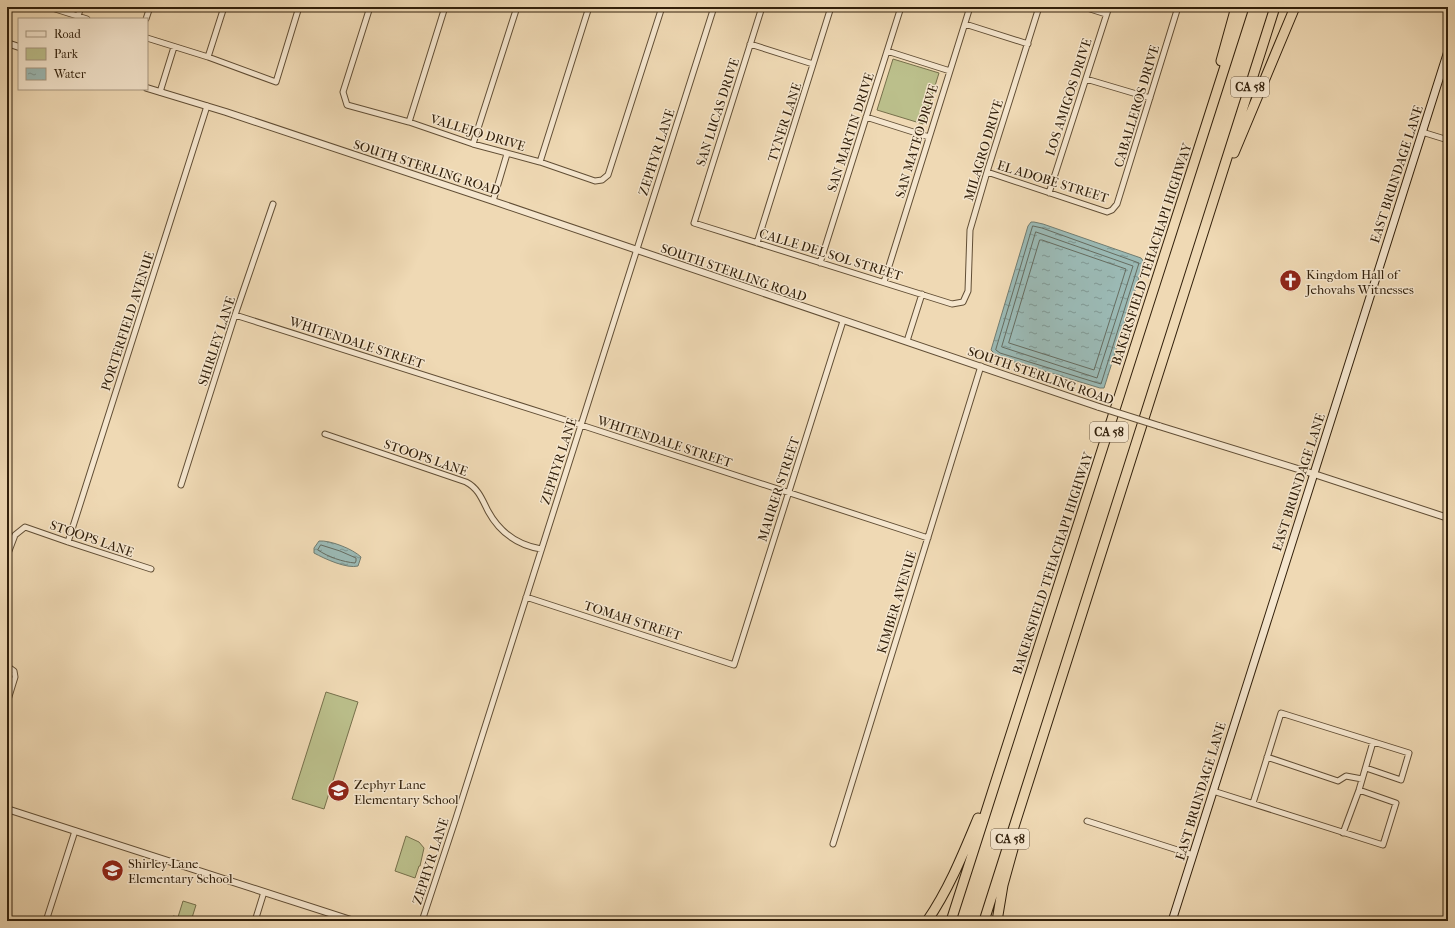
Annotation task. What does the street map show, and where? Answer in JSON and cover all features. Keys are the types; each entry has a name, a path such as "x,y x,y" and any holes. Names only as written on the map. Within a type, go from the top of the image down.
{"highway":[{"path":"1218,88 1221,59 1236,7"},
{"name":"BAKERSFIELD TEHACHAPI HIGHWAY","path":"951,921 1244,7"},
{"name":"CA 58","path":"984,921 1275,7"},
{"path":"1224,167 1234,153 1295,7"},
{"path":"996,921 1003,885 1036,757"},
{"path":"927,921 953,876 997,775"}],"main road":[{"name":"EAST BRUNDAGE LANE","path":"1172,921 1448,51"}],"street":[{"path":"49,7 83,18"},
{"path":"78,16 81,7"},
{"path":"146,18 150,7"},
{"path":"208,57 224,7"},
{"path":"148,38 208,57 276,82 299,7"},
{"name":"VALLEJO DRIVE","path":"370,7 343,92 347,105 408,122 473,144 540,162 595,181 602,180 608,175 662,7"},
{"path":"408,122 445,7"},
{"path":"473,144 517,7"},
{"path":"540,162 588,7"},
{"name":"ZEPHYR LANE","path":"422,921 714,7"},
{"name":"SAN LUCAS DRIVE","path":"694,223 762,7"},
{"name":"TYNER LANE","path":"757,243 831,7"},
{"name":"SAN MARTIN DRIVE","path":"820,263 901,7"},
{"name":"SAN MATEO DRIVE","path":"884,282 970,7"},
{"name":"MILAGRO DRIVE","path":"963,302 968,291 970,230 1040,7"},
{"path":"1084,7 1106,14"},
{"name":"LOS AMIGOS DRIVE","path":"1049,193 1108,7"},
{"name":"CABALLEROS DRIVE","path":"1112,210 1117,204 1178,7"},
{"path":"965,24 1028,44"},
{"path":"7,43 18,47"},
{"path":"750,44 813,64"},
{"path":"160,92 174,47"},
{"path":"887,51 950,71"},
{"path":"1086,79 1150,98"},
{"name":"SOUTH STERLING ROAD","path":"148,88 493,201 1098,407 1314,474 1448,518"},
{"name":"PORTERFIELD AVENUE","path":"68,542 206,106"},
{"path":"866,117 929,137"},
{"path":"1422,132 1448,140"},
{"path":"493,201 507,154"},
{"name":"EL ADOBE STREET","path":"987,172 1107,212 1112,210"},
{"name":"SHIRLEY LANE","path":"181,485 235,315 273,204"},
{"name":"CALLE DEL SOL STREET","path":"694,223 952,304 963,302"},
{"path":"907,341 922,294"},
{"name":"WHITENDALE STREET","path":"235,315 581,425 928,538"},
{"name":"MAURER STREET","path":"734,665 843,321"},
{"name":"KIMBER AVENUE","path":"833,844 981,366"},
{"name":"STOOPS LANE","path":"325,434 466,482 476,489 493,519 506,534 523,544 541,549"},
{"name":"STOOPS LANE","path":"7,556 15,535 25,526 68,542 151,569"},
{"name":"TOMAH STREET","path":"526,597 734,665"},
{"path":"7,666 14,671 15,677 7,703"},
{"path":"1253,803 1281,713 1409,753 1401,780 1366,768"},
{"path":"1344,833 1359,790 1373,742"},
{"path":"1267,757 1338,781 1346,776 1362,779"},
{"path":"1213,791 1382,845 1396,803 1359,790"},
{"path":"7,809 354,921"},
{"path":"1087,821 1193,855"},
{"path":"46,921 76,831"},
{"path":"255,921 264,892"}],"green space":[{"path":"893,59 939,73 923,124 877,110"},
{"path":"326,692 358,702 324,809 292,799"},
{"path":"406,836 419,842 424,848 420,866 415,878 395,871"},
{"path":"183,901 196,905 191,921 172,921 173,916 178,917"}],"water":[{"path":"1031,222 1043,224 1141,258 1144,262 1104,388 998,357 991,350 1028,226"},
{"path":"319,541 324,541 347,548 357,554 361,557 358,566 353,567 342,565 314,553 314,548"}],"place":[{"name":"Kingdom Hall of Jehovahs Witnesses","path":"1290,281"},
{"name":"Zephyr Lane Elementary School","path":"339,791"},
{"name":"Shirley Lane Elementary School","path":"113,870"}]}
